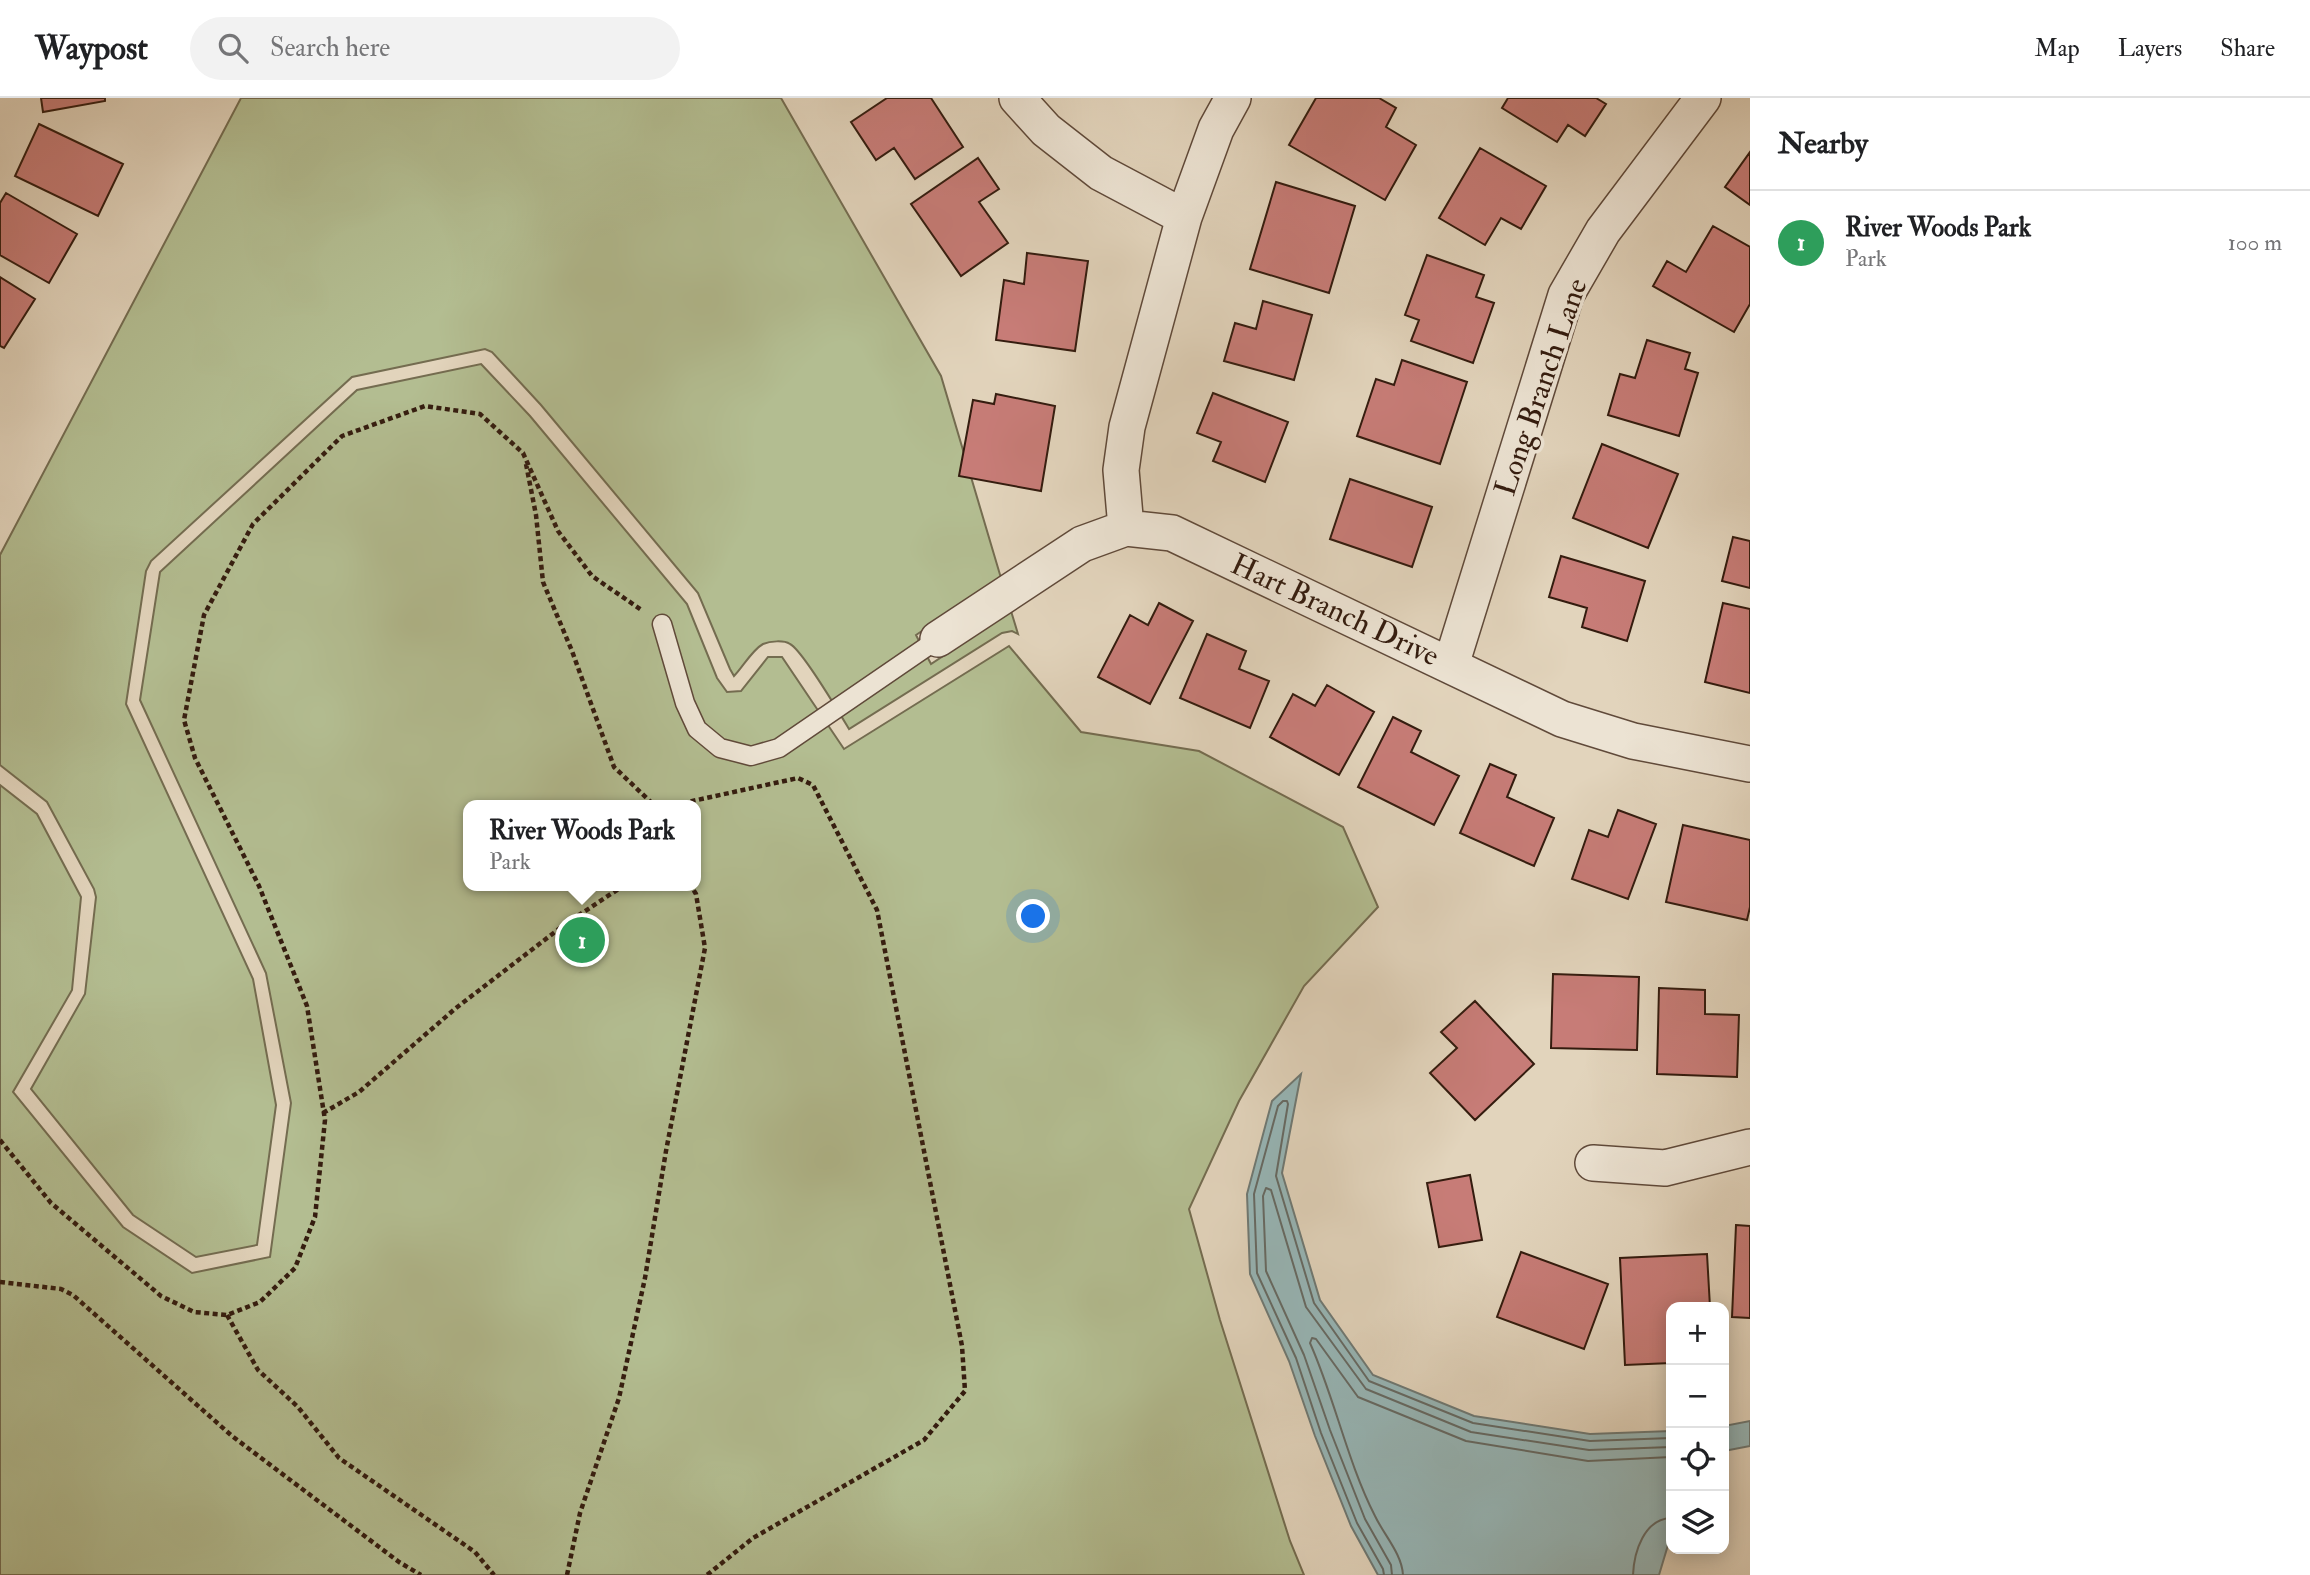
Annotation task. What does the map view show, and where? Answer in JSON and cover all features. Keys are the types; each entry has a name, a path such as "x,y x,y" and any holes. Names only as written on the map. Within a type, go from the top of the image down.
{"street":[{"path":"1017,98 1046,130 1101,173 1184,217"},
{"path":"1126,528 1121,470 1127,428 1184,217 1216,129 1233,98"},
{"name":"Long Branch Lane","path":"1451,665 1566,295 1603,230 1703,98"},
{"name":"Hart Branch Drive","path":"938,639 1082,544 1126,528 1172,533 1562,719 1633,741 1750,764"},
{"path":"1593,1163 1665,1168 1750,1147"}],"lane":[{"path":"662,624 685,703 697,729 720,748 751,756 779,748 938,639"}],"path":[{"path":"0,1140 51,1203 161,1296 194,1312 227,1315 260,1302 295,1268 315,1217 325,1121 307,1006 259,886 195,758 184,720 204,615 253,523 342,436 425,406 480,414 523,453 558,531 592,576 662,624"},
{"path":"523,453 536,515 543,582 572,651 614,767 649,800"},
{"path":"697,800 798,778 813,785 877,910 962,1346 965,1391 924,1440 753,1538 707,1575"},
{"path":"323,1113 359,1092 456,1008 564,925 616,891"},
{"path":"567,1575 580,1513 619,1398 645,1278 705,948 694,891"},
{"path":"0,1282 61,1289 73,1295 232,1436 399,1562 421,1575"},
{"path":"227,1315 258,1370 298,1407 339,1458 475,1552 494,1575"}],"green space":[{"path":"241,98 781,98 941,376 1001,578 916,635 931,664 1011,611 1018,634 1012,631 1002,633 849,729 812,670 796,649 787,643 777,641 763,644 734,676 698,593 541,405 492,352 485,349 352,377 151,561 146,571 126,704 253,979 276,1105 257,1245 196,1257 133,1215 31,1089 85,994 96,897 47,802 0,765 0,555"},
{"path":"481,364 530,416 687,604 717,678 727,692 741,691 768,657 782,657 844,749 1009,646 1081,732 1199,751 1343,827 1378,907 1304,986 1239,1101 1189,1209 1220,1320 1290,1541 1304,1575 0,1575 0,785 37,814 81,897 72,990 13,1092 123,1227 192,1273 270,1257 291,1103 266,973 140,700 160,572 357,390"}],"water":[{"path":"1301,1074 1282,1173 1320,1300 1373,1375 1474,1416 1590,1434 1666,1431 1666,1552 1659,1575 1378,1575 1351,1526 1289,1361 1250,1274 1247,1194 1272,1101"},
{"path":"1750,1421 1750,1446 1729,1450 1729,1425"}],"building":[{"path":"41,98 105,98 105,101 43,112"},
{"path":"887,98 931,98 963,147 915,179 894,148 876,160 851,122"},
{"path":"1316,98 1379,98 1396,108 1386,127 1416,145 1385,200 1289,145"},
{"path":"1508,98 1596,98 1606,104 1585,136 1568,125 1557,142 1502,108"},
{"path":"39,124 123,164 98,216 15,176"},
{"path":"1480,148 1546,186 1521,229 1501,218 1485,245 1439,218"},
{"path":"1750,152 1750,205 1725,187"},
{"path":"978,158 999,189 979,202 1008,243 961,276 911,204"},
{"path":"1276,182 1355,206 1329,293 1250,269"},
{"path":"6,193 77,234 49,283 0,255 0,203"},
{"path":"1713,226 1750,247 1750,304 1734,332 1653,286 1667,261 1686,272"},
{"path":"1027,253 1088,261 1075,351 996,340 1004,280 1024,284"},
{"path":"1427,255 1484,275 1476,297 1494,303 1473,363 1411,341 1419,320 1405,315"},
{"path":"0,277 35,299 4,348 0,346"},
{"path":"1263,301 1312,315 1294,380 1224,361 1235,323 1256,329"},
{"path":"1647,340 1690,353 1685,369 1698,373 1679,436 1608,415 1620,374 1635,378"},
{"path":"1402,360 1467,382 1440,464 1357,436 1376,379 1394,385"},
{"path":"1213,393 1288,422 1265,482 1213,461 1221,442 1197,433"},
{"path":"996,394 1055,406 1041,491 959,476 973,400 994,404"},
{"path":"1602,444 1678,474 1648,548 1573,518"},
{"path":"1350,479 1432,507 1412,567 1330,539"},
{"path":"1733,537 1750,541 1750,588 1722,581"},
{"path":"1561,556 1645,581 1627,641 1582,627 1587,608 1549,597"},
{"path":"1159,603 1193,621 1150,704 1098,677 1130,615 1148,625"},
{"path":"1723,603 1750,609 1750,693 1705,682"},
{"path":"1207,634 1246,651 1239,669 1269,681 1250,728 1180,698"},
{"path":"1327,685 1374,712 1339,775 1270,737 1293,694 1315,706"},
{"path":"1393,717 1421,731 1411,752 1459,776 1434,825 1358,787"},
{"path":"1490,764 1516,775 1507,797 1554,818 1534,866 1460,833"},
{"path":"1618,810 1656,824 1628,899 1572,879 1589,830 1608,837"},
{"path":"1683,825 1750,840 1750,907 1747,920 1666,902"},
{"path":"1553,974 1639,977 1637,1050 1551,1048"},
{"path":"1659,988 1705,990 1705,1014 1739,1015 1737,1077 1657,1074"},
{"path":"1475,1001 1534,1064 1475,1120 1430,1073 1457,1048 1441,1032"},
{"path":"1470,1175 1482,1240 1439,1247 1427,1183"},
{"path":"1736,1225 1750,1226 1750,1318 1732,1317"},
{"path":"1521,1252 1608,1284 1584,1349 1497,1317"},
{"path":"1707,1254 1710,1302 1666,1302 1666,1363 1625,1365 1620,1258"}],"place":[{"name":"River Woods Park","path":"582,940"}]}
